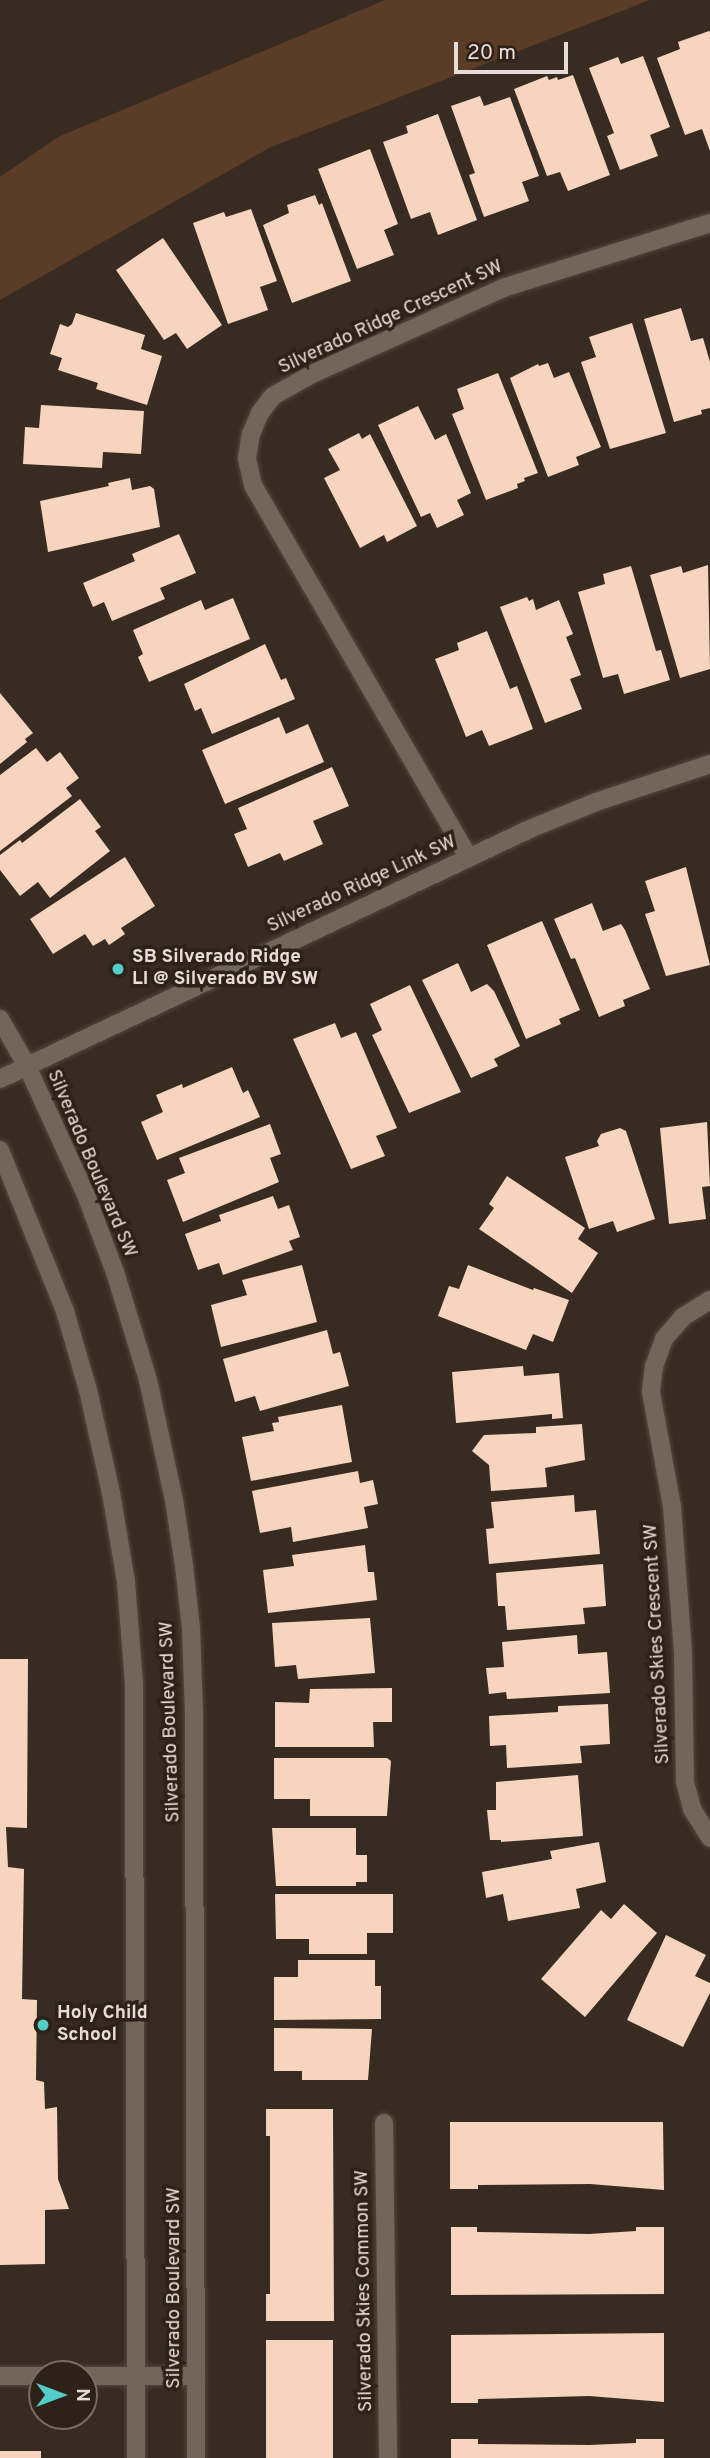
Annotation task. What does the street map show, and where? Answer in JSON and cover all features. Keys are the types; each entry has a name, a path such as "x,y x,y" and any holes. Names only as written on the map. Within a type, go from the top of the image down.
{"street":[{"name":"Silverado Ridge Crescent SW","path":"469,858 253,485 247,458 251,434 260,413 273,396 314,373 503,288 710,223"},
{"name":"Silverado Ridge Link SW","path":"0,1079 469,858 596,802 710,764"},
{"name":"Silverado Boulevard SW","path":"0,1019 27,1066 86,1195 115,1272 148,1380 174,1500 184,1565 191,1628 194,1713 196,2458"},
{"name":"Silverado Boulevard SW","path":"0,1150 23,1200 73,1337 111,1493 126,1582 134,1697 136,2458"},
{"name":"Silverado Skies Crescent SW","path":"710,1300 683,1317 664,1339 654,1366 651,1392 672,1506 683,1654 685,1783 692,1810 710,1838"},
{"name":"Silverado Skies Common SW","path":"384,2123 388,2458"},
{"path":"0,2376 28,2376"},
{"path":"98,2376 196,2376"}],"shaded area":[{"path":"385,0 650,0 271,147 0,300 0,177 58,137"}],"building":[{"path":"709,31 710,151 702,129 685,135 657,58 680,49 678,42"},
{"path":"643,56 670,127 650,135 658,156 620,170 607,136 614,133 589,68 618,57 621,64"},
{"path":"573,75 610,175 568,191 560,172 547,176 514,89 547,76 549,80 557,77 558,80"},
{"path":"480,96 484,106 510,97 539,176 522,182 529,201 484,217 469,175 475,173 451,106"},
{"path":"438,114 477,220 438,235 430,212 411,219 383,142 408,133 406,126"},
{"path":"370,149 398,224 384,230 394,255 357,269 318,169"},
{"path":"315,195 319,205 322,203 351,281 292,303 263,225 289,213 287,205"},
{"path":"251,209 277,281 260,287 268,310 228,324 193,223 224,212 226,217"},
{"path":"163,238 222,325 187,349 176,333 164,340 116,270"},
{"path":"681,308 691,341 703,338 710,362 710,408 701,410 702,414 674,422 644,319"},
{"path":"76,313 145,335 141,349 162,356 147,405 96,389 98,383 58,370 62,358 50,354 60,324 68,327"},
{"path":"632,323 666,433 610,449 581,362 596,357 589,337"},
{"path":"548,363 554,378 569,372 601,447 576,457 579,465 548,477 510,378 538,364"},
{"path":"498,373 538,473 524,478 525,481 517,484 518,488 486,500 452,414 464,409 457,389"},
{"path":"41,405 144,411 141,454 103,452 102,468 23,464 25,427 39,428"},
{"path":"418,406 435,440 446,434 471,493 457,500 464,515 437,528 430,513 421,517 378,425"},
{"path":"359,433 362,439 370,434 417,526 387,542 384,535 360,548 324,478 340,470 328,449"},
{"path":"130,478 132,490 150,486 154,489 160,527 48,552 40,501 109,486 108,483"},
{"path":"179,534 196,573 160,588 165,599 112,621 104,602 93,607 83,583 135,561 132,554"},
{"path":"708,565 710,669 680,678 650,575 681,566 683,573"},
{"path":"631,566 656,651 661,650 670,680 624,694 618,674 603,678 578,592 605,584 603,574"},
{"path":"527,597 529,601 533,599 536,610 559,600 573,634 566,637 581,675 570,679 582,709 545,723 500,607"},
{"path":"233,598 250,639 149,682 138,657 143,654 133,630 201,600 205,610"},
{"path":"487,631 510,689 517,686 533,729 489,746 482,730 466,737 435,659 459,650 457,643"},
{"path":"265,644 281,680 286,678 295,699 212,734 201,708 195,711 184,684"},
{"path":"0,693 33,733 25,739 27,742 0,764"},
{"path":"279,717 286,734 308,724 324,762 225,804 202,750"},
{"path":"36,748 47,762 60,752 79,778 66,788 72,796 0,851 0,775"},
{"path":"332,767 349,806 313,821 323,844 284,861 280,853 248,867 234,834 247,829 238,808"},
{"path":"80,799 101,827 95,831 110,851 50,898 38,882 20,896 0,870 0,855 20,840 22,843"},
{"path":"125,857 155,906 121,928 125,934 109,945 105,939 93,946 85,934 53,954 30,919"},
{"path":"686,867 710,965 666,976 645,914 655,911 645,881"},
{"path":"592,903 603,931 621,924 650,989 623,1000 625,1006 599,1017 575,958 571,959 554,919"},
{"path":"542,921 580,1010 559,1019 561,1024 526,1039 487,945"},
{"path":"458,963 471,992 487,984 494,991 520,1046 494,1059 498,1066 471,1078 422,980"},
{"path":"410,985 461,1092 409,1113 372,1035 382,1030 370,1004"},
{"path":"335,1023 341,1038 356,1032 397,1128 376,1136 385,1156 351,1169 293,1039"},
{"path":"232,1067 243,1093 248,1090 260,1117 157,1160 141,1122 163,1112 156,1095 182,1084 183,1088"},
{"path":"707,1122 710,1186 702,1187 706,1219 669,1224 660,1128"},
{"path":"270,1124 281,1154 270,1158 279,1182 183,1222 167,1180 185,1173 179,1158"},
{"path":"620,1128 626,1131 655,1219 617,1232 613,1221 589,1229 565,1157 599,1146 597,1141 601,1134"},
{"path":"507,1176 585,1228 578,1239 598,1253 572,1293 479,1229 494,1208 489,1204"},
{"path":"273,1196 278,1209 289,1205 300,1237 289,1241 293,1250 223,1275 219,1263 198,1270 185,1234 221,1221 219,1215"},
{"path":"302,1265 317,1322 221,1347 211,1305 247,1295 242,1280"},
{"path":"468,1265 533,1290 534,1288 569,1300 553,1342 533,1334 526,1350 438,1316 449,1286 459,1289"},
{"path":"327,1330 333,1354 340,1352 349,1386 260,1411 255,1396 235,1402 223,1359"},
{"path":"523,1366 524,1376 559,1373 563,1418 552,1419 552,1414 456,1423 452,1372"},
{"path":"342,1405 352,1462 251,1481 242,1437 274,1431 272,1423 279,1422 278,1417"},
{"path":"582,1424 585,1460 545,1468 547,1487 491,1491 489,1465 472,1451 484,1435 536,1433 536,1427"},
{"path":"358,1471 360,1483 373,1480 378,1504 364,1507 368,1528 293,1542 291,1527 260,1533 252,1491"},
{"path":"574,1495 575,1512 596,1510 600,1554 489,1564 486,1529 494,1528 491,1502"},
{"path":"365,1545 368,1572 374,1572 377,1600 268,1613 263,1570 294,1566 292,1555"},
{"path":"603,1564 606,1606 583,1608 585,1624 507,1630 505,1606 498,1606 496,1573"},
{"path":"370,1618 375,1673 298,1679 296,1665 275,1667 272,1623"},
{"path":"577,1635 578,1654 607,1652 610,1693 507,1699 506,1692 489,1694 486,1668 504,1667 502,1642"},
{"path":"0,1659 28,1659 27,1828 6,1827 8,1867 24,1869 22,1999 37,2000 36,2080 44,2082 45,2109 57,2107 58,2179 69,2209 45,2210 45,2264 0,2265"},
{"path":"392,1688 392,1722 373,1722 374,1747 275,1747 275,1702 309,1703 310,1689"},
{"path":"608,1704 610,1744 580,1746 582,1763 507,1768 506,1745 490,1746 489,1716 558,1712 558,1706"},
{"path":"274,1758 387,1758 391,1761 387,1816 310,1816 310,1799 274,1799"},
{"path":"578,1775 583,1836 501,1842 490,1840 487,1810 496,1810 496,1782"},
{"path":"272,1828 356,1828 356,1855 367,1855 367,1882 356,1882 356,1886 276,1886"},
{"path":"599,1842 606,1882 576,1889 580,1908 508,1921 503,1894 486,1898 482,1872 552,1859 550,1851"},
{"path":"275,1894 393,1894 393,1933 367,1933 367,1954 309,1954 309,1939 276,1939"},
{"path":"624,1904 657,1933 585,2017 541,1979 601,1910 611,1919"},
{"path":"666,1935 706,1955 695,1976 710,1983 710,1993 683,2047 627,2020"},
{"path":"298,1960 375,1960 375,1986 381,1986 381,2019 274,2020 274,1977 298,1977"},
{"path":"274,2028 372,2029 368,2080 302,2080 302,2071 274,2071"},
{"path":"266,2109 333,2109 334,2321 266,2321 266,2294 270,2294 270,2136 266,2136"},
{"path":"450,2122 663,2122 664,2190 590,2184 478,2185 478,2189 450,2189"},
{"path":"451,2227 477,2227 477,2232 589,2234 636,2231 636,2227 664,2227 664,2294 451,2295"},
{"path":"664,2333 664,2402 589,2396 478,2399 478,2403 451,2403 451,2335"},
{"path":"266,2340 333,2340 333,2458 266,2458"},
{"path":"451,2439 478,2439 478,2444 589,2445 636,2443 636,2439 664,2439 664,2458 451,2458"},
{"path":"0,2451 41,2451 41,2458 0,2458"}],"place":[{"name":"SB Silverado Ridge LI @ Silverado BV SW","path":"118,969"},
{"name":"Holy Child School","path":"43,2025"}]}
